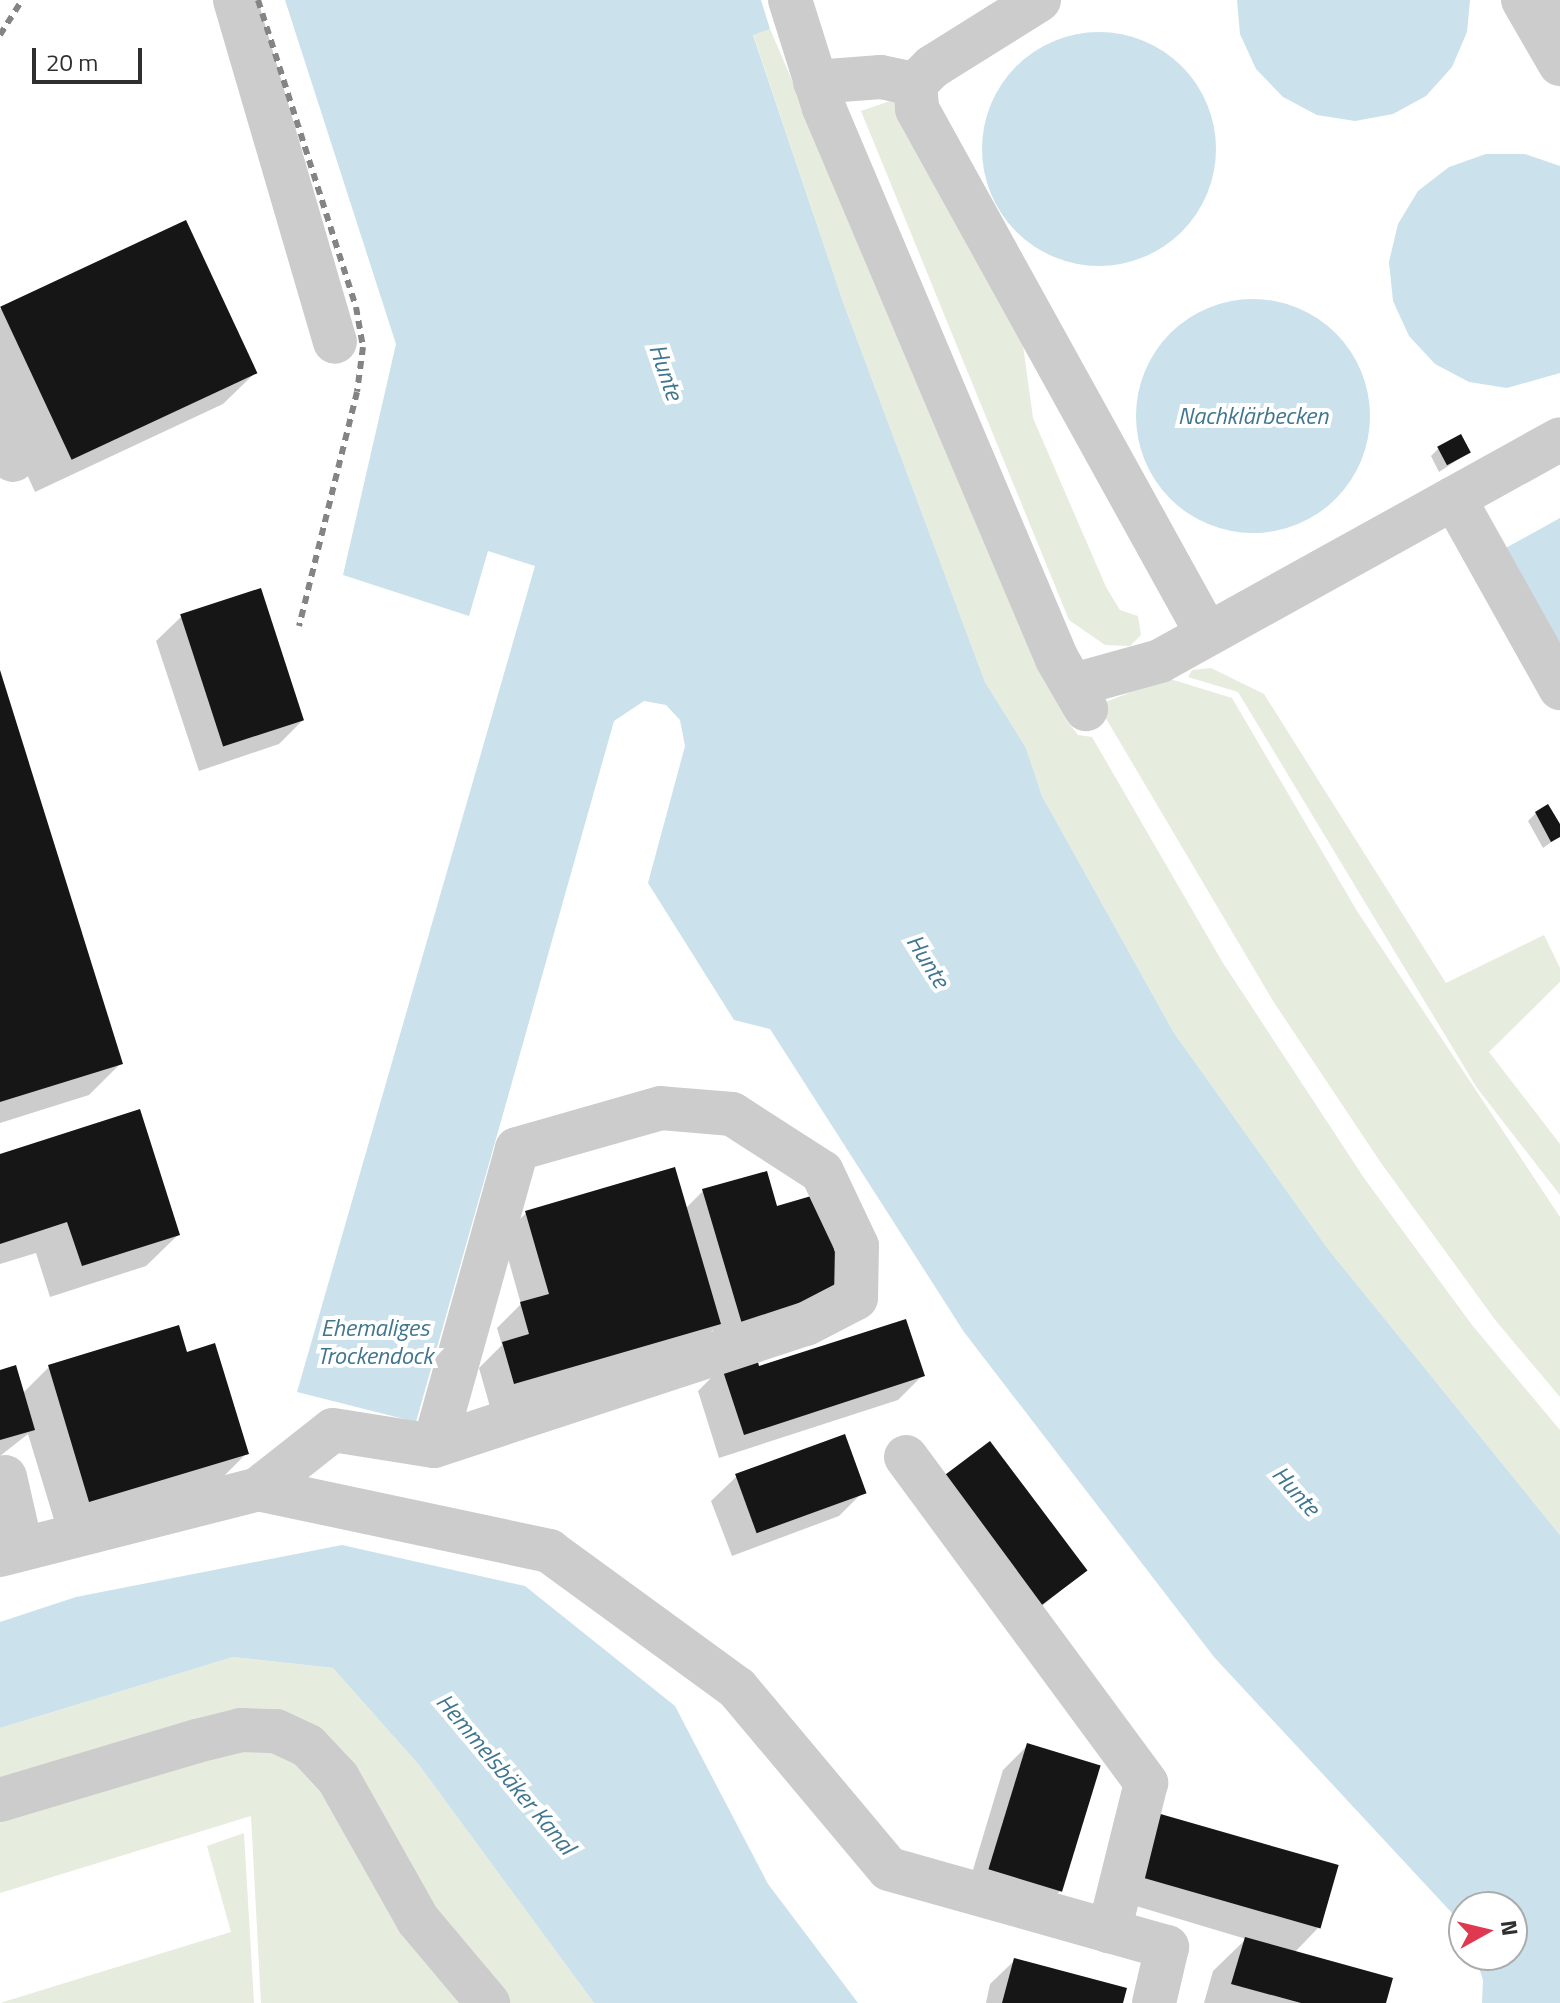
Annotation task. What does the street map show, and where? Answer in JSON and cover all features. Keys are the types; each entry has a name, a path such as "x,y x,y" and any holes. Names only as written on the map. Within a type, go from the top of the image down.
{"street":[{"path":"235,0 335,342"},
{"path":"790,0 815,82 1057,659 1080,697 1148,666 1560,439"},
{"path":"1039,0 932,67 915,84 917,109 1207,634"},
{"path":"1523,0 1560,64"},
{"path":"815,82 881,77 915,84"},
{"path":"1454,498 1560,688"},
{"path":"5,1477 11,1551 258,1489 333,1430 434,1446 806,1324 856,1298 857,1246 822,1172 732,1114 661,1108 517,1149 434,1446"},
{"path":"906,1457 1146,1783 1109,1931"},
{"path":"258,1489 549,1551 737,1688 889,1869 1167,1947 1154,2003"},
{"path":"0,1800 241,1730 276,1731 308,1746 338,1778 418,1920 488,2003"}],"shaded area":[{"path":"770,29 1067,721 1078,735 1092,737 1223,963 1364,1178 1472,1325 1560,1430 1560,1535 1328,1249 1174,1033 1042,796 1026,748 985,682 843,302 753,34"},
{"path":"899,98 1018,309 1033,418 1106,587 1120,610 1138,616 1141,635 1130,646 1105,645 1069,620 861,111"},
{"path":"1211,668 1264,694 1446,983 1544,935 1560,968 1560,982 1489,1052 1560,1144 1560,1195 1477,1088 1238,692 1188,677 1192,670"},
{"path":"1167,678 1232,698 1357,911 1560,1217 1560,1397 1496,1321 1381,1163 1273,1001 1098,705"},
{"path":"233,1657 333,1668 419,1765 594,2003 261,2003 251,1816 0,1893 0,1728"},
{"path":"244,1833 254,2003 0,2003 231,1932 207,1846"}],"water":[{"path":"285,0 761,0 770,29 753,35 843,302 985,682 1026,748 1042,796 1174,1033 1328,1249 1560,1535 1560,2003 1482,2003 1480,1971 1528,1971 1528,1891 1448,1891 1448,1909 1214,1657 964,1332 770,1029 734,1020 648,883 685,746 680,720 666,705 644,701 614,721 416,1422 297,1392 535,566 488,551 469,616 343,575 396,344"},
{"path":"1237,0 1470,0 1467,32 1452,67 1426,96 1393,114 1355,121 1317,115 1283,97 1256,69 1240,34"},
{"path":"1099,32 1144,41 1164,52 1181,67 1196,84 1207,104 1216,149 1207,194 1196,214 1181,231 1164,246 1144,257 1099,266 1054,257 1034,246 1017,231 1002,214 991,194 982,149 991,104 1002,84 1017,67 1034,52 1054,41"},
{"path":"1486,154 1525,154 1560,166 1560,373 1507,388 1469,382 1435,364 1409,336 1393,301 1389,262 1398,224 1418,191 1449,167"},
{"name":"Nachklärbecken","path":"1253,299 1298,308 1318,319 1335,334 1350,351 1361,371 1370,416 1361,461 1350,481 1335,498 1318,513 1298,524 1253,533 1208,524 1188,513 1171,498 1156,481 1145,461 1136,416 1145,371 1156,351 1171,334 1188,319 1208,308"},
{"path":"1560,518 1560,653 1504,549"},
{"name":"Hemmelsbäker Kanal","path":"342,1545 525,1586 675,1706 768,1884 858,2003 594,2003 419,1765 333,1668 233,1657 0,1728 0,1622 76,1597"}],"building":[{"path":"186,220 257,373 72,460 0,307"},
{"path":"1461,434 1471,453 1447,465 1437,447"},
{"path":"261,588 304,720 223,746 180,614"},
{"path":"0,670 123,1064 0,1102"},
{"path":"1548,804 1560,824 1560,837 1551,842 1535,812"},
{"path":"140,1109 180,1235 82,1266 67,1222 0,1244 0,1154"},
{"path":"675,1167 721,1324 514,1384 502,1342 529,1334 520,1302 549,1294 525,1211"},
{"path":"767,1171 777,1206 818,1194 847,1293 742,1324 702,1189"},
{"path":"906,1319 925,1376 744,1435 721,1365 756,1354 759,1366"},
{"path":"179,1325 187,1352 215,1343 249,1454 89,1502 48,1365"},
{"path":"16,1365 35,1430 0,1440 0,1370"},
{"path":"845,1434 867,1493 757,1533 735,1474"},
{"path":"990,1441 1087,1570 1040,1606 943,1477"},
{"path":"1027,1743 1101,1766 1062,1892 988,1869"},
{"path":"1157,1813 1339,1865 1320,1929 1139,1876"},
{"path":"1245,1937 1393,1978 1386,2003 1301,2003 1231,1984"},
{"path":"1014,1958 1127,1988 1123,2003 1002,2003"}],"railway":[{"path":"0,35 22,0"},
{"path":"258,0 356,307 363,347 357,392 299,626"}],"water label":[{"name":"Hunte","path":"666,372"},
{"name":"Hunte","path":"928,961"},
{"name":"Ehemaliges Trockendock","path":"375,1342"},
{"name":"Hunte","path":"1296,1491"}]}
